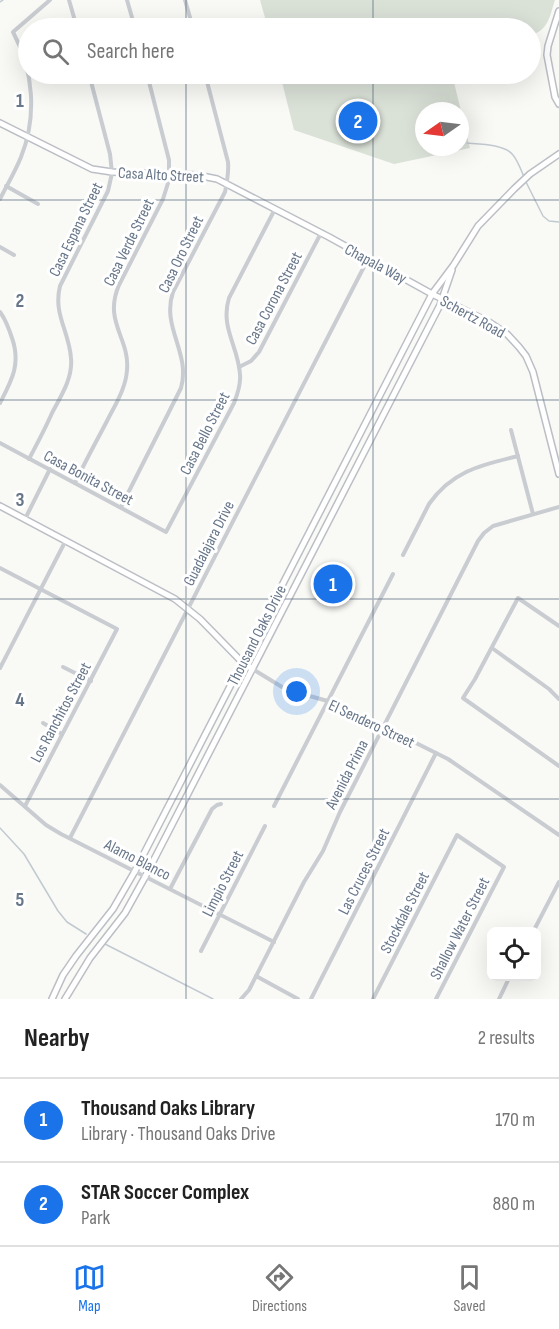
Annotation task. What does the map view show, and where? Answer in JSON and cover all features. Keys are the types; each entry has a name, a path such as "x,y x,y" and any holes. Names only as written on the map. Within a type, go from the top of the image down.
{"main road":[{"path":"559,11 547,55 555,97 559,104"},
{"name":"Casa Alto Street","path":"0,123 97,170 204,175 217,179 321,233"},
{"name":"Thousand Oaks Drive","path":"52,999 63,975 113,909 135,871 432,294 478,226 530,174 559,154"},
{"name":"Chapala Way","path":"321,233 432,294"},
{"name":"Thousand Oaks Drive","path":"64,999 90,958 125,913 145,877 442,299 453,266"},
{"name":"Schertz Road","path":"432,294 499,328 519,346 533,372 559,474"},
{"name":"El Sendero Street","path":"0,506 175,599 251,668"}],"street":[{"path":"29,18 50,0"},
{"path":"69,0 74,18"},
{"path":"128,0 132,18"},
{"path":"185,0 190,18"},
{"path":"18,28 13,32 18,44"},
{"path":"0,199 22,155 27,136 31,114 30,84"},
{"name":"Casa Espana Street","path":"29,459 65,388 71,371 71,353 58,307 60,286 110,186 112,172 110,154 92,84"},
{"name":"Casa Verde Street","path":"75,483 125,382 127,361 116,322 114,297 168,188 170,174 168,154 150,84"},
{"name":"Casa Oro Street","path":"121,507 182,388 184,366 170,318 170,302 227,184 228,162 208,84"},
{"path":"6,186 38,204"},
{"name":"Casa Bello Street","path":"166,532 234,403 239,386 239,367 226,324 226,308 275,209"},
{"name":"Casa Corona Street","path":"239,367 251,361 259,352 321,233"},
{"path":"0,247 14,255"},
{"name":"Guadalajara Drive","path":"70,838 368,259"},
{"path":"0,312 8,325 16,356 12,378 0,403"},
{"path":"511,430 533,514"},
{"name":"Casa Bonita Street","path":"0,443 166,532"},
{"path":"403,555 429,504 448,482 474,467 518,456"},
{"path":"25,519 50,469"},
{"name":"Avenida Prima","path":"241,999 249,990 304,882 323,851 340,812 478,541 494,525 559,507"},
{"path":"0,668 66,540"},
{"path":"0,568 40,590"},
{"path":"274,806 393,574"},
{"name":"Los Ranchitos Street","path":"25,806 117,629 40,590"},
{"path":"559,626 518,598 463,698 559,766"},
{"path":"492,648 549,689 559,699"},
{"path":"63,666 91,681"},
{"name":"El Sendero Street","path":"251,668 282,687 352,711 436,753 456,764 559,835"},
{"path":"43,723 62,734"},
{"name":"Las Cruces Street","path":"311,999 436,753"},
{"name":"Alamo Blanco","path":"0,785 46,825 273,942"},
{"path":"170,889 212,810 221,804"},
{"name":"Limpio Street","path":"201,951 265,825"},
{"name":"Shallow Water Street","path":"436,999 504,867 457,835"},
{"name":"Stockdale Street","path":"373,999 457,835"},
{"path":"536,927 559,882"},
{"path":"256,976 298,999"},
{"path":"499,999 508,981"}],"shaded area":[{"path":"260,0 555,0 550,16 541,31 541,18 265,18"},
{"path":"282,84 454,84 459,102 415,102 415,156 432,156 394,164 294,130"}],"waterway":[{"path":"469,143 491,145 509,151 524,177"},
{"path":"526,182 543,216 549,221 559,222"},
{"path":"0,828 24,854 58,911 67,922 86,934"},
{"path":"105,944 213,999"}],"place":[{"name":"STAR Soccer Complex","path":"358,121"},
{"name":"Thousand Oaks Library","path":"333,584"}]}
